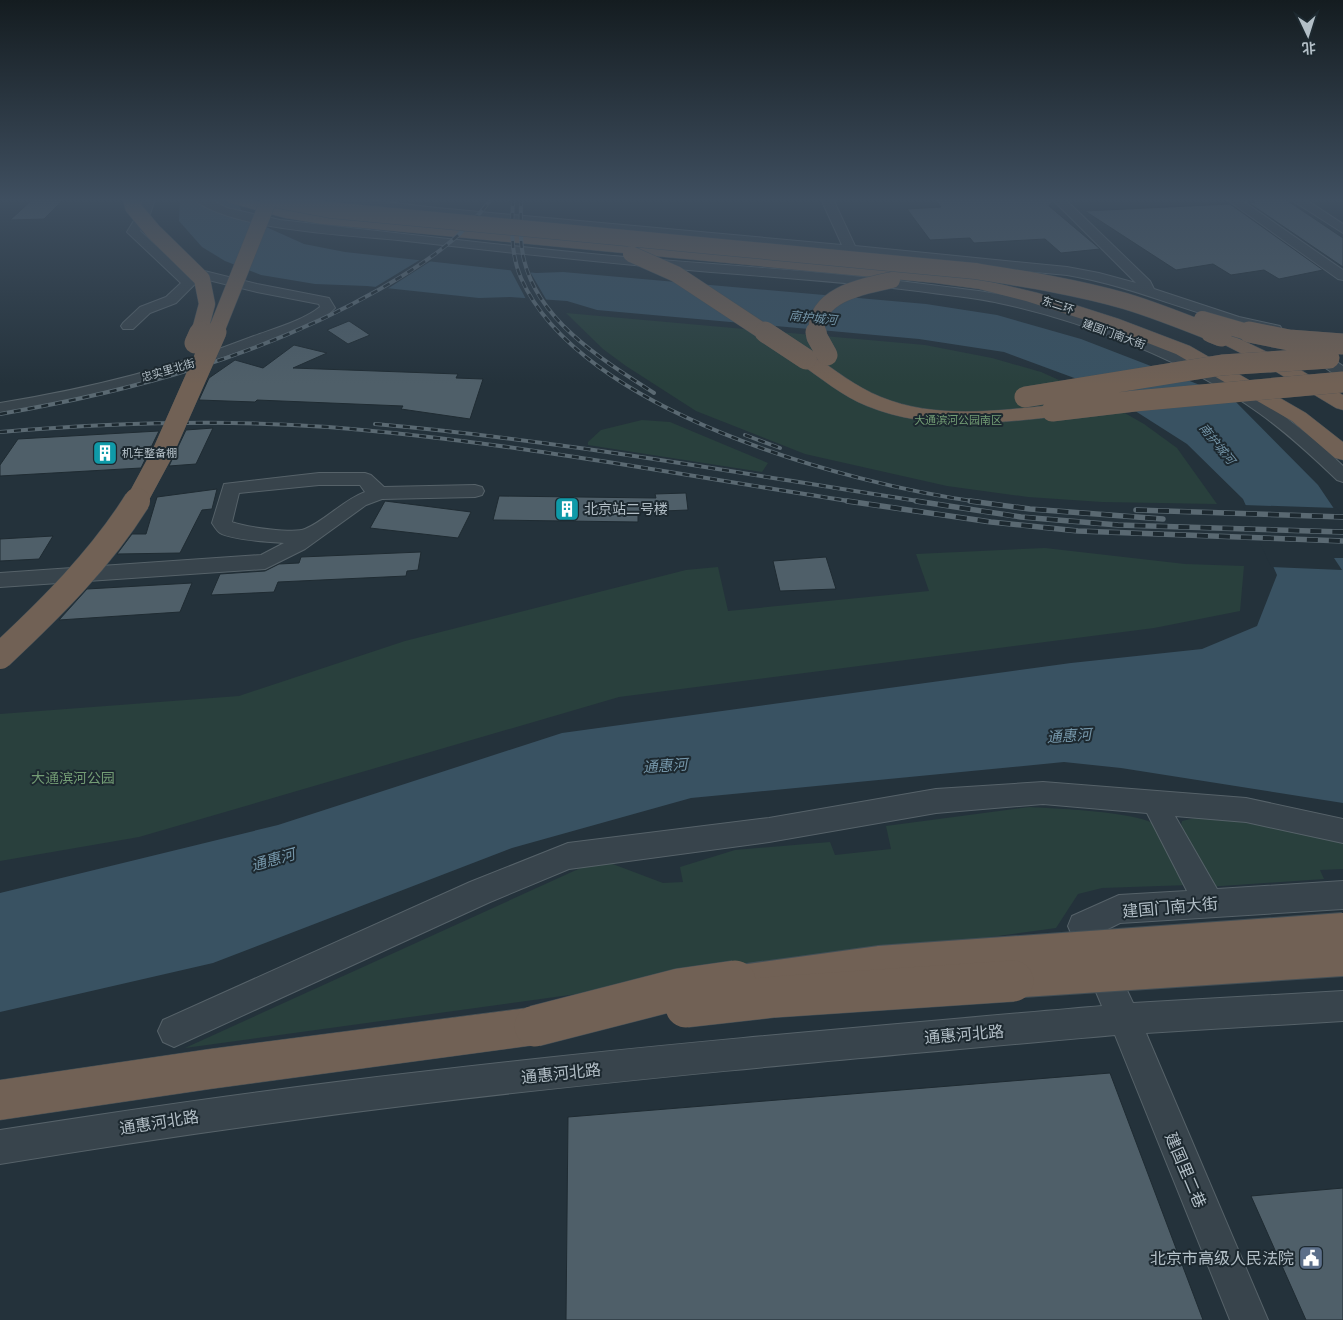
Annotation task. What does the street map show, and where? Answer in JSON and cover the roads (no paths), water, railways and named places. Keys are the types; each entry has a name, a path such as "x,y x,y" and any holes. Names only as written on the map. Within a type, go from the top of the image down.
{"highway":[{"path":"0,639 40,602 75,563 116,510 137,476 201,329 207,304 202,279 183,261"},
{"path":"0,656 60,597 101,550 130,510 151,476 218,328 246,261"},
{"path":"649,261 676,274 851,390 904,411 951,418 1052,411 1135,401 1343,382"},
{"name":"东二环","path":"755,261 979,284 1032,297 1113,323 1183,350 1299,417 1343,454"},
{"name":"东二环","path":"882,261 975,270 1055,284 1111,297 1158,312 1221,336 1275,363 1343,404"},
{"path":"975,270 1061,277 1136,295 1214,323 1262,337 1317,344 1343,344"},
{"path":"935,278 892,280 862,286 830,300 815,320 814,332 819,344 827,354 858,379 883,390 935,401 966,403 1025,397 1222,365 1343,357"},
{"path":"535,1026 680,989 879,962 1343,929"},
{"path":"0,1100 535,1026 774,997 1343,960"}],"street":[{"path":"128,326 145,310 171,300 189,283 164,261"},
{"name":"建国门南大街","path":"623,261 880,282 998,298 1035,307 1112,332 1169,355 1216,378 1264,409 1308,442 1343,476"},
{"path":"952,261 1061,272 1112,280 1218,316 1262,327 1302,333 1343,334"},
{"path":"1121,261 1145,284 1148,291"},
{"path":"1321,261 1343,276"},
{"name":"忠实里北街","path":"0,408 32,403 137,379 230,352 318,316 328,308 324,301 257,288 171,267"},
{"path":"1302,333 1314,345 1343,367"},
{"path":"1302,333 1306,347 1343,373"},
{"path":"308,537 257,535 226,528 222,523 231,488 319,479 366,479 372,488 380,493"},
{"path":"0,580 265,562 308,537 359,502 380,493 475,491"},
{"path":"174,1031 480,892 568,856 769,830 936,802 1043,793 1246,810 1343,831"},
{"path":"1154,802 1209,903"},
{"name":"建国门南大街","path":"1124,1019 1082,926 1119,910 1343,895"},
{"path":"1124,1019 1343,1006"},
{"name":"通惠河北路","path":"0,1147 265,1106 567,1072 1124,1019"},
{"name":"建国里二巷","path":"1124,1019 1249,1320"}],"water":[{"path":"225,261 423,261 536,273 563,272 926,304 997,315 1081,339 1231,397 1318,485 1343,522 1343,803 1121,768 1064,762 691,798 512,848 213,963 0,1012 0,893 278,825 562,733 1071,663 1202,649 1257,626 1277,575 1243,499 1187,444 1096,386 1004,352 919,339 597,310 567,301 510,297 479,298 367,286 315,284 261,275"}],"railway":[{"path":"0,414 50,405 148,382 243,352 290,334 335,313 380,289 427,261"},
{"path":"515,261 521,278 552,325 598,367 657,403 722,433 791,458 860,478 924,493 979,502"},
{"path":"524,261 532,282 544,302 559,321 595,353 654,393"},
{"path":"0,432 164,423 246,423 328,427 395,433 527,450 855,502"},
{"path":"375,424 582,448 924,502"},
{"path":"745,435 780,448"},
{"path":"847,501 991,522 1078,531 1343,541"},
{"path":"916,501 1021,517 1118,525 1343,532"},
{"path":"970,501 1030,509 1163,519"},
{"path":"1136,510 1343,517"}],"place":[{"name":"机车整备棚","path":"105,453"},
{"name":"北京站二号楼","path":"567,509"},
{"name":"北京市高级人民法院","path":"1311,1258"}],"water label":[{"name":"南护城河","path":"813,318"},
{"name":"南护城河","path":"1217,444"},
{"name":"通惠河","path":"1069,736"},
{"name":"通惠河","path":"665,766"},
{"name":"通惠河","path":"273,860"}],"park label":[{"name":"大通滨河公园南区","path":"958,420"},
{"name":"大通滨河公园","path":"73,778"}]}
